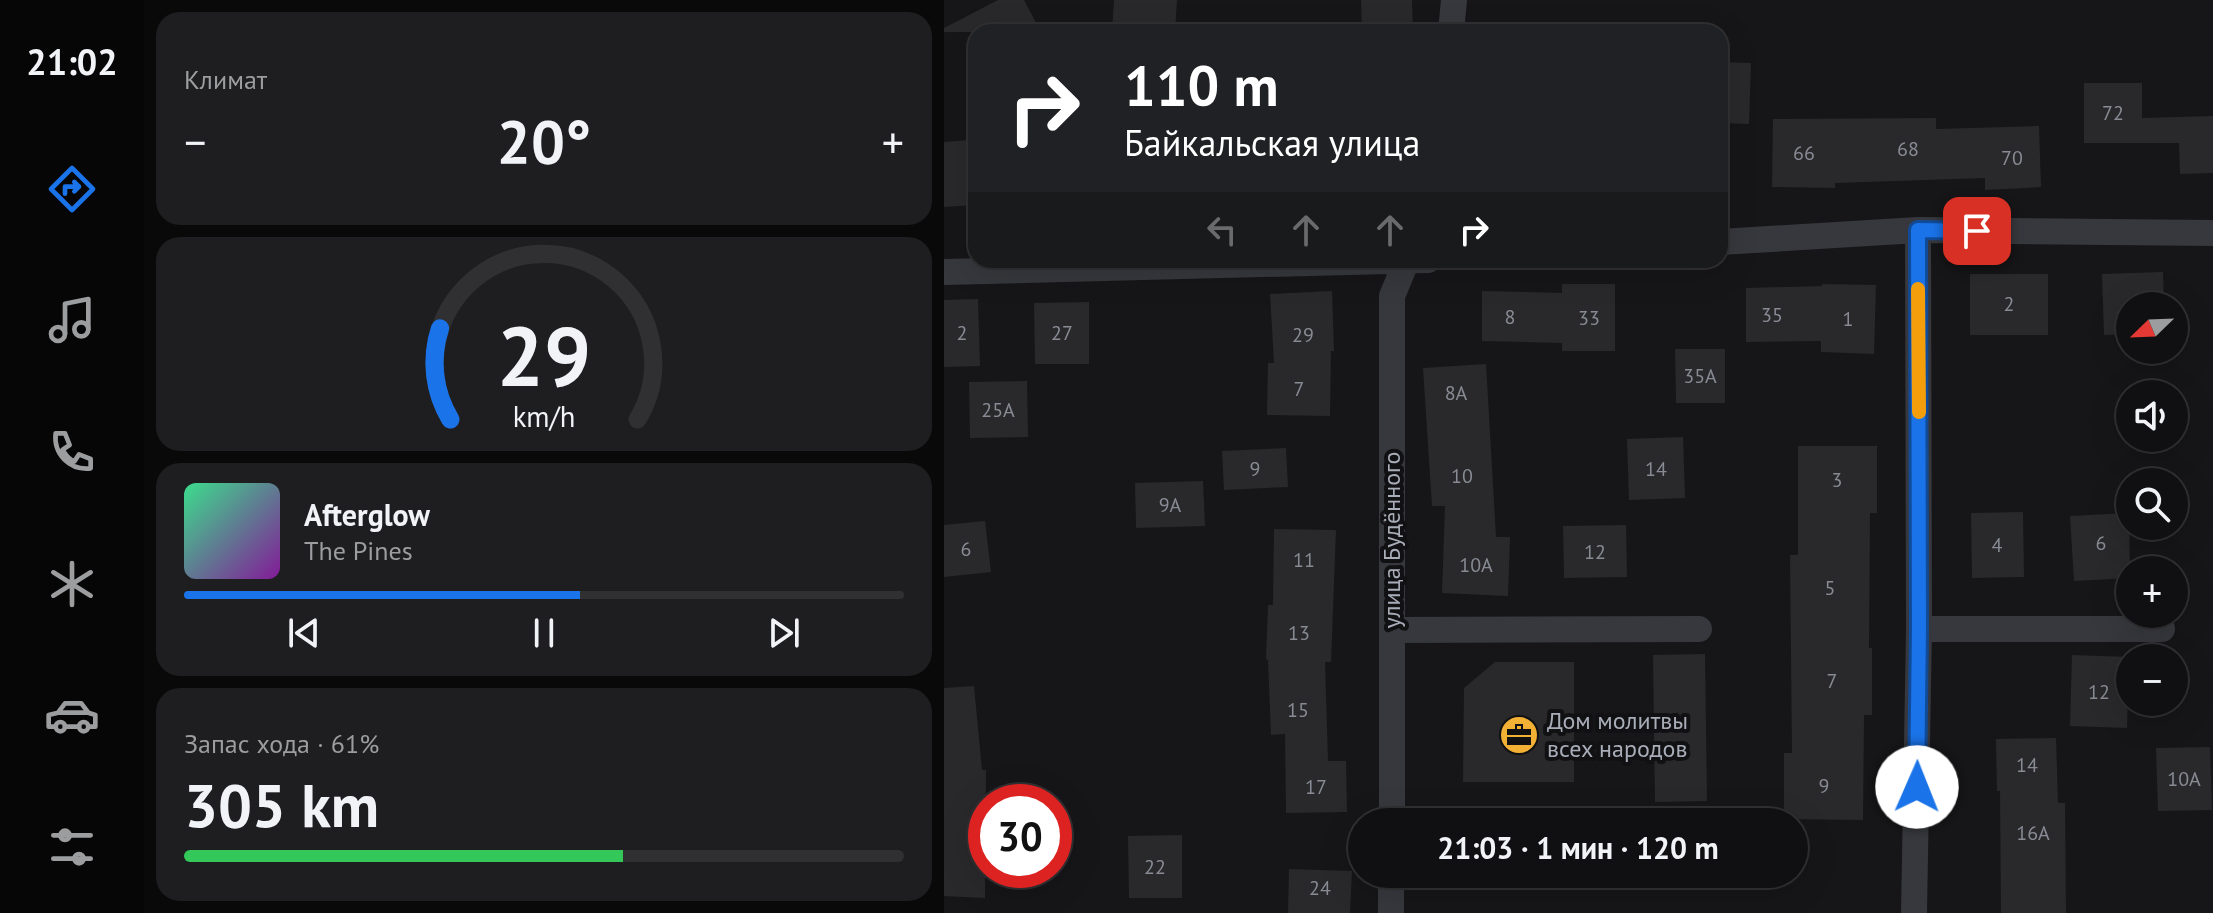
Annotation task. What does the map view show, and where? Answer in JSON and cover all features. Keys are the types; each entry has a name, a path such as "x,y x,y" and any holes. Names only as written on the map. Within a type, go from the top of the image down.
{"street":[{"path":"1452,24 1454,0"},
{"path":"1728,242 1918,230 2213,233"},
{"path":"1914,913 1919,629 1918,230"},
{"path":"944,272 1100,268"},
{"name":"улица Будённого","path":"1392,808 1392,296 1408,268"},
{"path":"1392,630 1699,629"},
{"path":"1919,629 2162,629"},
{"path":"1391,888 1391,913"}],"building":[{"path":"998,0 1024,0 1037,24 968,24 968,32 944,32 944,28"},
{"path":"1114,0 1177,0 1176,24 1112,24"},
{"path":"1361,0 1412,0 1413,24 1362,24"},
{"path":"1728,62 1751,63 1749,124 1728,123"},
{"path":"2084,83 2142,83 2142,118 2213,116 2213,173 2180,174 2179,143 2084,143"},
{"path":"1936,118 1936,129 2039,126 2041,187 1985,190 1985,178 1835,183 1835,188 1772,187 1773,119"},
{"path":"968,140 968,205 944,207 944,142"},
{"path":"2163,272 2164,292 2116,292 2116,335 2104,335 2102,274"},
{"path":"1970,274 2048,274 2048,335 1970,335"},
{"path":"1562,284 1615,284 1615,351 1562,351 1562,343 1482,341 1482,291 1562,293"},
{"path":"1876,285 1874,354 1821,352 1821,341 1746,342 1746,288"},
{"path":"1332,291 1334,351 1331,351 1330,416 1267,415 1268,363 1274,363 1270,294"},
{"path":"978,299 980,366 944,367 944,300"},
{"path":"1089,302 1089,364 1035,364 1034,303"},
{"path":"1675,349 1725,349 1725,403 1676,403"},
{"path":"1486,364 1496,537 1510,537 1508,596 1442,593 1445,506 1432,506 1423,368"},
{"path":"1027,381 1028,437 970,438 969,382"},
{"path":"1683,437 1685,498 1629,500 1627,439"},
{"path":"1798,446 1877,446 1877,513 1870,513 1872,715 1864,715 1863,820 1808,819 1808,808 1784,808 1784,753 1792,753 1790,555 1798,555"},
{"path":"1286,448 1288,487 1224,490 1222,451"},
{"path":"1203,481 1205,526 1136,528 1135,483"},
{"path":"2023,512 2024,577 1972,578 1971,513"},
{"path":"2116,514 2116,540 2129,540 2130,556 2116,556 2116,579 2074,581 2070,516"},
{"path":"985,521 991,572 944,577 944,525"},
{"path":"1626,525 1627,577 1564,578 1563,526"},
{"path":"1274,529 1336,530 1331,662 1325,662 1328,761 1346,761 1347,812 1286,813 1285,734 1271,735 1266,659 1268,605 1273,605"},
{"path":"1705,654 1707,801 1655,802 1653,655"},
{"path":"2072,655 2116,657 2116,716 2127,716 2127,728 2070,726"},
{"name":"Дом молитвы всех народов","path":"1495,662 1574,662 1574,782 1463,782 1464,688"},
{"path":"974,686 986,784 968,784 968,888 985,888 985,898 944,896 944,688"},
{"path":"2056,738 2058,803 2065,803 2066,913 2001,913 2000,791 1997,791 1996,739"},
{"path":"2210,747 2212,810 2158,811 2156,748"},
{"path":"1182,835 1182,898 1129,898 1128,836"},
{"path":"1289,869 1348,871 1350,913 1288,913"}],"slow traffic":[{"path":"1918,289 1919,412"}],"place":[{"name":"Дом молитвы всех народов","path":"1519,735"}],"route":[{"path":"1917,787 1918,230 1977,231"}]}
